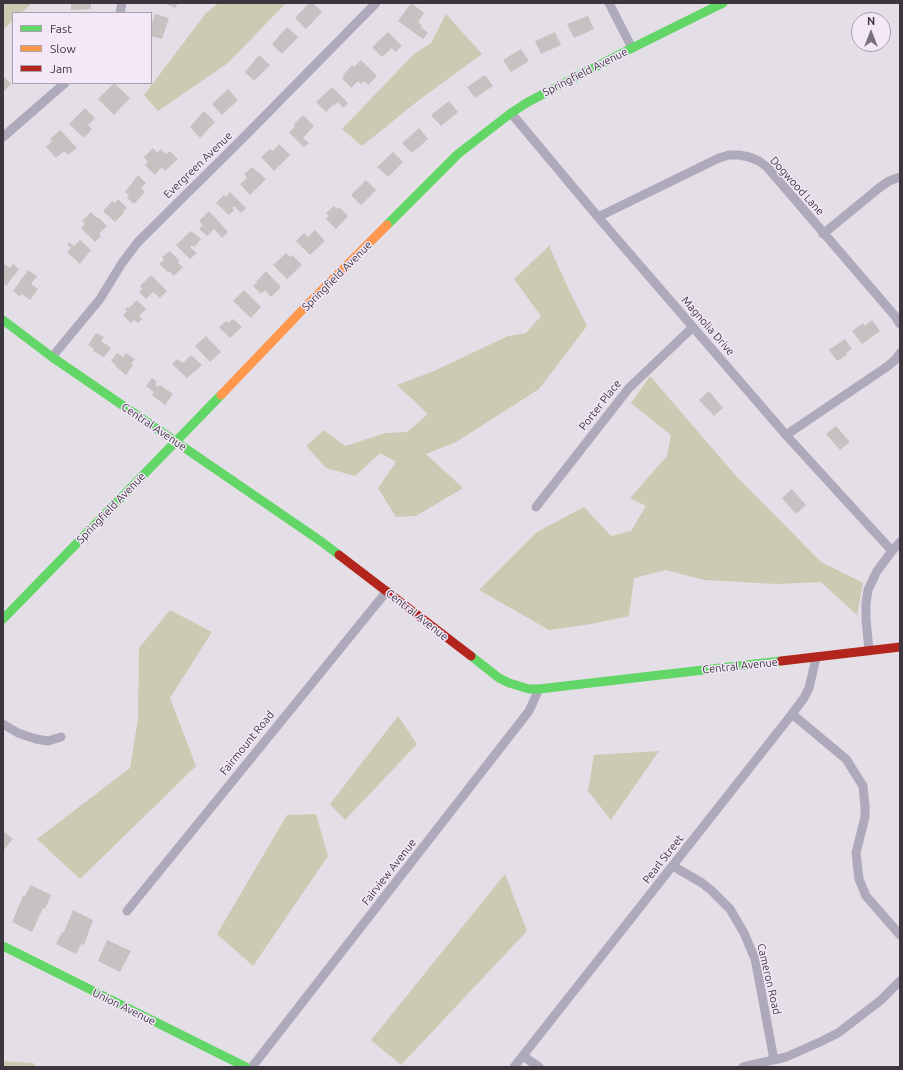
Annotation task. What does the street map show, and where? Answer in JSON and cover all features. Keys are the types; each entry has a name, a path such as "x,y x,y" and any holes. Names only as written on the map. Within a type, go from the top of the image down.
{"main road":[{"name":"Springfield Avenue","path":"3,619 176,443 305,308 453,160 511,112 528,102 723,3"},
{"name":"Central Avenue","path":"3,320 52,357 316,538 499,678 520,686 540,689 900,647"},
{"name":"Union Avenue","path":"3,946 246,1067"}],"street":[{"name":"Evergreen Avenue","path":"52,357 100,299 122,263 138,242 376,3"},
{"path":"609,3 632,48"},
{"path":"3,137 64,84"},
{"name":"Magnolia Drive","path":"511,112 598,217 786,435 892,551"},
{"name":"Dogwood Lane","path":"598,217 720,158 729,155 750,157 767,167 895,316 900,324"},
{"path":"823,234 879,188 900,176"},
{"name":"Porter Place","path":"536,507 628,388 693,327"},
{"path":"786,435 888,366 896,360 900,353"},
{"path":"869,651 866,619 868,590 877,570 900,542"},
{"name":"Fairmount Road","path":"127,911 387,591"},
{"name":"Pearl Street","path":"514,1067 804,698 813,675 816,658"},
{"name":"Fairview Avenue","path":"252,1067 529,710 540,689"},
{"path":"792,714 846,760 862,786 866,806 865,817 856,853 859,879 866,896 900,935"},
{"path":"3,724 18,733 36,739 48,741 61,737"},
{"name":"Cameron Road","path":"673,866 702,883 712,891 730,909 744,933 754,959 774,1060"},
{"path":"743,1067 774,1060 801,1051 838,1032 881,1000 900,981"},
{"path":"523,1056 539,1067"}],"green space":[{"path":"3,3 32,3 22,12 12,12 12,21 3,30"},
{"path":"219,3 286,3 228,63 158,111 144,95 206,13"},
{"path":"446,14 482,54 419,100 362,146 342,129 414,54 431,43"},
{"path":"550,245 569,290 587,326 539,389 456,442 426,454 463,488 416,516 396,517 378,488 396,462 380,453 355,476 326,468 306,446 324,430 345,446 386,433 407,432 428,414 397,385 434,371 508,336 526,333 541,316 514,279"},
{"path":"650,376 737,477 821,562 863,583 857,615 821,582 777,584 704,580 666,570 634,578 629,616 591,624 549,630 479,590 537,532 584,507 611,536 631,531 646,506 630,498 667,456 671,435 631,403"},
{"path":"170,610 212,632 170,698 196,766 80,879 37,839 130,768 138,718 139,648"},
{"path":"398,716 417,744 345,820 330,804"},
{"path":"659,751 611,820 588,791 594,755"},
{"path":"316,814 328,856 253,966 217,934 287,815"},
{"path":"505,874 527,931 401,1065 371,1040"},
{"path":"3,1061 33,1063 37,1067 3,1067"}],"building":[{"path":"71,3 91,3 91,9 71,10"},
{"path":"164,3 178,3 175,8"},
{"path":"309,3 313,3 322,12 306,29 295,18"},
{"path":"411,3 424,13 418,22 428,33 423,39 398,21"},
{"path":"155,14 169,18 162,39 152,36 152,23"},
{"path":"588,16 594,29 574,38 567,24"},
{"path":"287,27 298,37 282,54 272,44"},
{"path":"388,32 402,46 395,52 392,48 382,57 372,47"},
{"path":"555,32 561,45 541,54 535,41"},
{"path":"521,49 529,61 511,72 503,60"},
{"path":"259,55 270,65 254,81 245,72"},
{"path":"361,60 377,76 368,85 364,81 361,84 358,81 351,88 342,78 344,76 343,75 352,65 354,67"},
{"path":"485,75 493,86 475,98 467,87"},
{"path":"3,76 11,84 3,92"},
{"path":"113,84 115,84 130,98 114,115 98,99"},
{"path":"332,87 348,103 343,108 338,102 326,112 316,102"},
{"path":"228,89 238,100 222,115 212,104"},
{"path":"449,101 458,112 441,126 431,115"},
{"path":"85,108 95,118 88,125 92,129 84,138 69,124"},
{"path":"204,111 215,122 200,138 190,127"},
{"path":"303,115 314,126 303,138 309,143 304,147 289,133 295,126 294,124"},
{"path":"419,128 428,139 412,153 402,143"},
{"path":"60,130 77,148 68,155 64,151 56,158 46,147 52,141 50,139"},
{"path":"279,144 290,155 274,171 261,157 270,149 273,151"},
{"path":"153,148 157,153 161,149 166,154 170,151 178,159 165,171 162,167 155,175 145,165 148,162 144,157"},
{"path":"393,152 403,162 388,177 377,167"},
{"path":"252,167 266,179 250,195 240,184 247,178 244,174"},
{"path":"138,175 146,183 141,188 145,192 134,204 127,198 129,195 125,192"},
{"path":"366,180 376,190 361,205 351,195"},
{"path":"230,192 246,208 241,213 234,206 232,208 234,210 229,215 216,203 224,195 226,197"},
{"path":"118,199 127,208 115,222 103,211 112,201 115,203"},
{"path":"334,206 337,209 339,207 348,216 336,229 326,219 329,216 326,213"},
{"path":"209,211 228,232 222,238 214,229 207,236 199,229 203,225 199,221"},
{"path":"91,212 107,226 99,234 101,236 95,242 81,228 85,224 82,221"},
{"path":"315,230 325,241 310,255 296,241 304,233 308,237"},
{"path":"191,231 201,239 194,247 192,245 190,247 197,253 190,259 176,245"},
{"path":"80,240 91,250 80,264 67,252 71,248 67,244 69,242 74,246"},
{"path":"170,251 180,261 178,263 183,267 174,276 159,264 164,260 162,257"},
{"path":"286,253 290,257 292,255 302,265 287,279 273,265"},
{"path":"3,263 10,268 13,264 19,269 6,286 3,284"},
{"path":"28,270 37,276 31,284 38,289 30,300 22,294 20,297 13,291"},
{"path":"266,271 281,287 271,297 265,290 261,294 253,286"},
{"path":"151,275 167,291 160,298 153,292 146,299 139,292 142,289 140,286"},
{"path":"244,290 261,307 251,318 233,301"},
{"path":"137,300 146,309 139,316 142,319 138,323 134,320 131,323 123,315 127,311 125,309 128,307 129,308"},
{"path":"233,319 242,327 230,338 219,327 226,321 228,323"},
{"path":"872,320 880,331 862,344 852,331 863,323 865,326"},
{"path":"96,333 104,337 101,341 111,348 104,357 93,351 94,349 88,345"},
{"path":"206,336 221,352 210,362 195,346"},
{"path":"845,339 852,349 846,353 847,355 837,361 829,350"},
{"path":"117,353 123,357 126,353 135,359 126,375 111,361"},
{"path":"191,355 202,365 187,378 172,364 177,359 183,363"},
{"path":"152,378 157,382 155,384 158,387 160,385 173,394 165,405 152,395 154,392 146,386"},
{"path":"709,391 723,408 714,416 699,400"},
{"path":"836,426 850,442 840,450 826,434"},
{"path":"792,489 806,505 796,514 782,498"},
{"path":"3,831 13,839 3,851"},
{"path":"31,885 51,895 32,932 12,922 23,896 25,896"},
{"path":"73,910 93,920 84,945 82,943 76,954 56,944 62,932 64,932"},
{"path":"107,940 131,951 120,972 98,961"}],"traffic: fast":[{"path":"387,225 458,154 511,113 528,102 632,48 723,3"},
{"path":"3,320 52,357 339,555"},
{"path":"3,619 221,395"},
{"path":"471,656 499,678 509,683 529,689 781,661"},
{"path":"3,946 246,1067"}],"traffic: slow":[{"path":"221,395 310,302 387,225"}],"traffic: jam":[{"path":"339,555 471,656"},
{"path":"781,661 900,647"}]}
